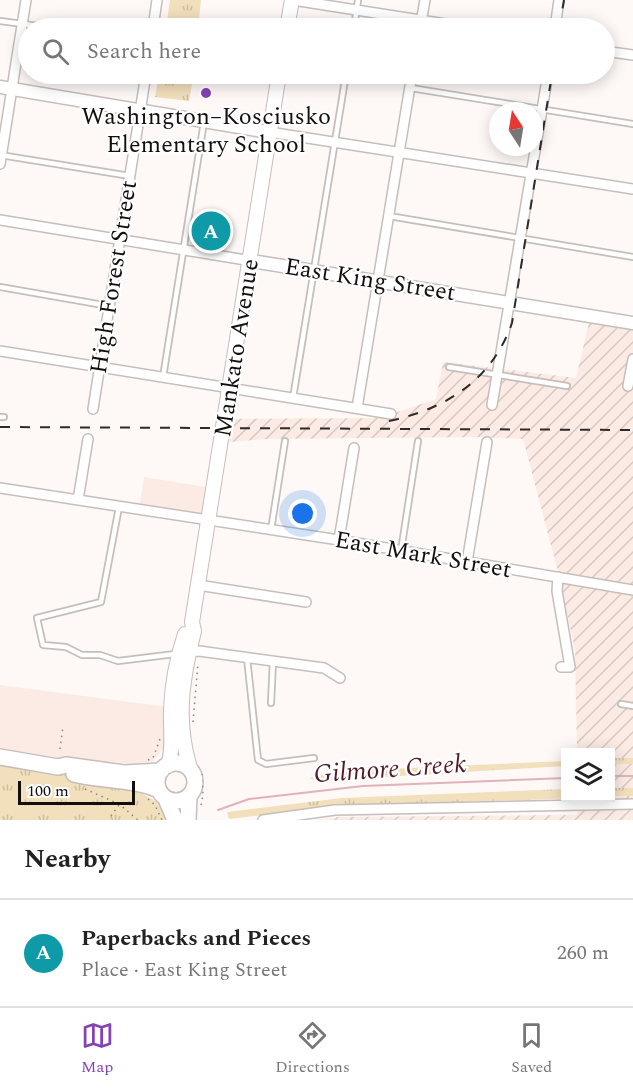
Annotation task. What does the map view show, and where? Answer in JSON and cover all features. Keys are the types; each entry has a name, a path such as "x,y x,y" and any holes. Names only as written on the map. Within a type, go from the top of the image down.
{"main road":[{"path":"289,18 292,0"},
{"name":"Mankato Avenue","path":"188,820 195,801 196,769 183,741 180,709 229,388 252,261 277,84"},
{"name":"Mankato Avenue","path":"163,794 158,780 165,769 172,748 172,689 188,655"},
{"path":"0,757 58,767 66,765 124,773 165,769 181,764 196,769"},
{"path":"58,767 65,772 93,779 144,784 178,801 195,801"},
{"path":"163,794 176,820"}],"street":[{"path":"23,18 26,0"},
{"path":"154,18 157,0"},
{"path":"292,0 358,5 401,18"},
{"path":"422,18 425,0"},
{"path":"556,18 559,0"},
{"path":"0,158 6,88 18,40"},
{"path":"615,53 633,55"},
{"name":"High Forest Street","path":"93,409 144,84"},
{"path":"357,408 411,84"},
{"path":"543,104 546,84"},
{"path":"6,88 334,143 633,189"},
{"path":"492,405 534,156"},
{"name":"East King Street","path":"0,220 633,323"},
{"path":"0,351 391,414"},
{"path":"628,386 633,359"},
{"path":"78,500 88,439"},
{"path":"467,562 487,442"},
{"path":"339,540 354,448"},
{"name":"East Mark Street","path":"0,488 339,540 633,590"},
{"path":"558,577 556,591 570,667 561,667"},
{"path":"198,585 306,602"},
{"path":"188,655 247,658 324,668 340,678"},
{"path":"263,820 334,810 633,804"}],"lane":[{"path":"0,21 18,23"},
{"path":"293,398 344,84"},
{"path":"410,88 494,102"},
{"path":"543,110 633,124"},
{"path":"164,378 204,121"},
{"path":"0,158 130,176"},
{"path":"389,216 633,257"},
{"path":"0,287 110,306"},
{"path":"449,367 567,386"},
{"path":"271,530 285,441"},
{"path":"401,551 418,441"},
{"path":"119,507 101,602 37,618 43,645 66,646 82,655 100,655 118,661 188,655"},
{"path":"247,658 258,760 266,764 314,758"},
{"path":"271,702 273,661"},
{"path":"621,705 633,706"}],"path":[{"path":"188,655 193,725"},
{"path":"60,749 63,726"},
{"path":"195,801 203,795 196,769"},
{"path":"144,795 155,805 162,820"},
{"path":"109,799 120,804 138,820"},
{"path":"111,816 120,804"}],"shaded area":[{"path":"589,322 633,329 633,820 319,820 338,817 577,815 577,802 615,802 615,748 577,748 575,649 557,568 523,439 480,437 269,439 213,443 217,419 380,418 436,399 443,362 576,378"},
{"path":"144,477 206,487 200,524 138,515"},
{"path":"0,685 168,707 168,736 163,749 152,762 134,764 104,761 82,780 0,766"}],"green space":[{"path":"170,0 201,0 199,18 167,18"},
{"path":"157,84 192,84 189,101 155,97"},
{"path":"615,758 633,758 633,764 615,764"},
{"path":"561,761 561,766 317,781 309,778 340,771"},
{"path":"0,766 82,778 124,787 157,802 171,820 0,820"},
{"path":"615,788 633,788 633,796 615,796"},
{"path":"561,789 561,799 337,806 229,819 227,812 342,798"}],"waterway":[{"name":"Gilmore Creek","path":"615,776 633,776"},
{"name":"Gilmore Creek","path":"218,810 249,799 363,786 561,778"}],"railway":[{"path":"561,18 564,0"},
{"path":"389,421 410,416 448,400 479,376 503,343 512,323 550,84"},
{"path":"0,427 633,430"}],"place":[{"name":"Washington–Kosciusko Elementary School","path":"206,93"},
{"name":"Paperbacks and Pieces","path":"211,231"}]}
